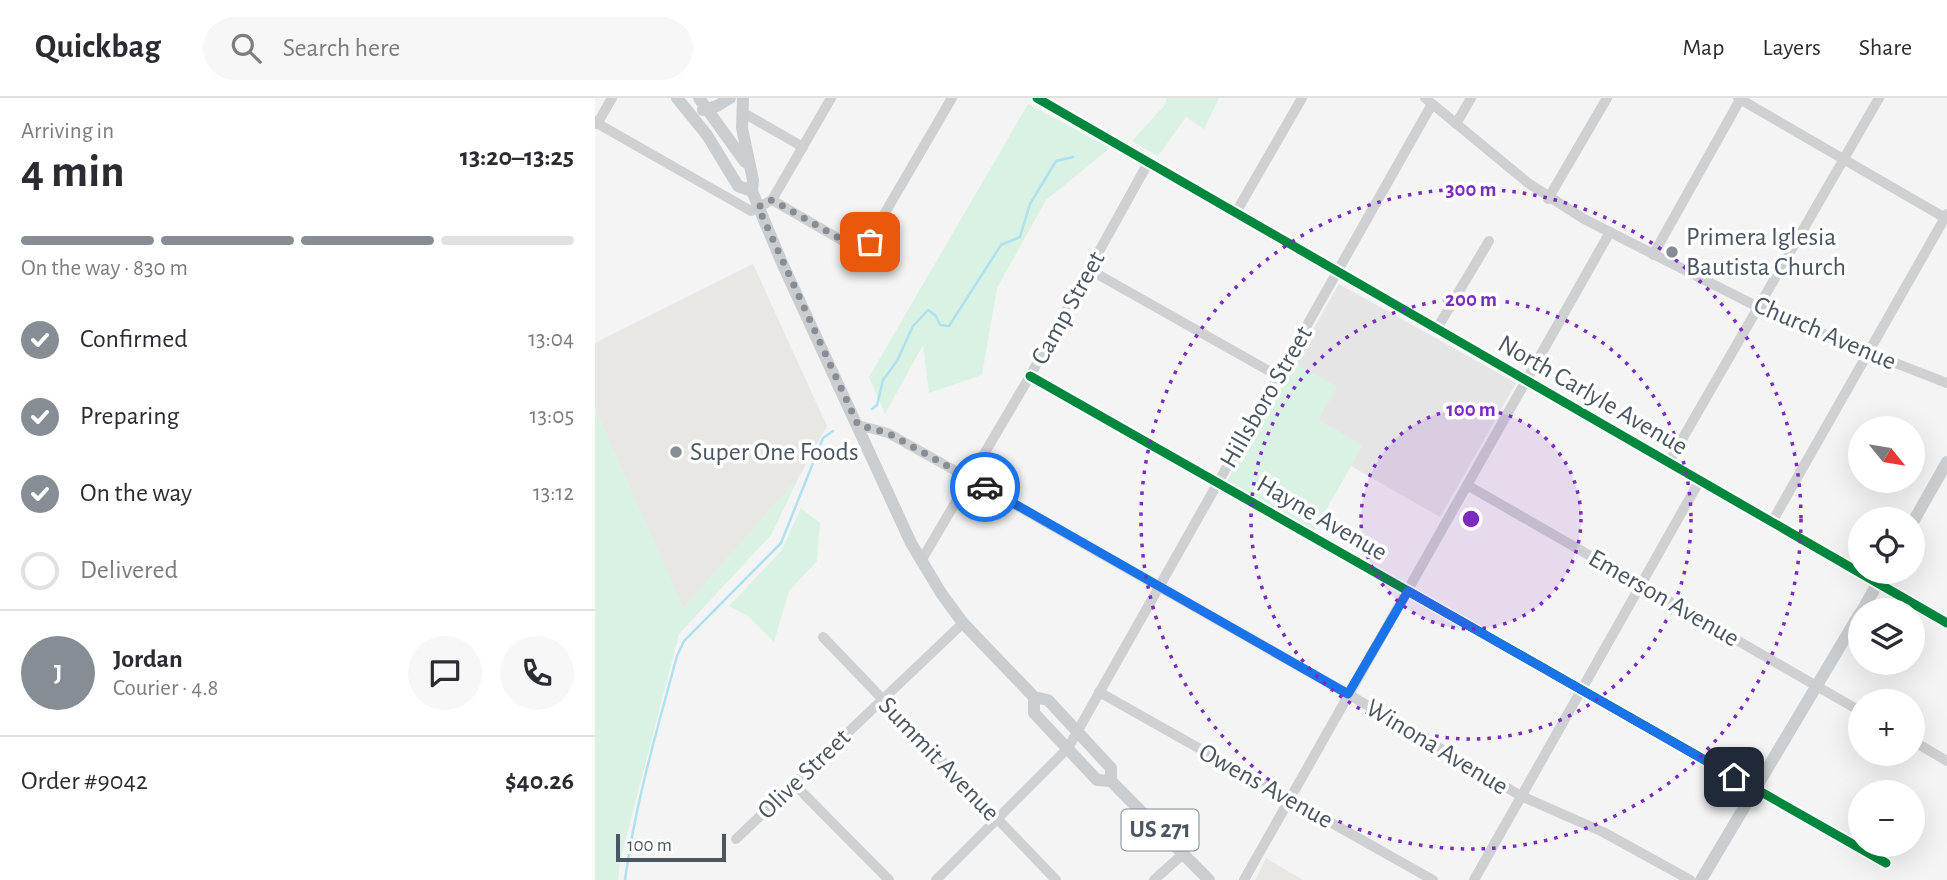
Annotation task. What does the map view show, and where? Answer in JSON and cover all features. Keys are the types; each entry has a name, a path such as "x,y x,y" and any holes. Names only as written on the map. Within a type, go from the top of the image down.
{"main road":[{"name":"US 271","path":"699,98 710,104 750,171 752,191 758,207 900,523 921,561 963,623 1034,697 1048,700 1077,730 1111,768 1111,781"},
{"path":"681,103 710,104 730,98"},
{"path":"743,98 743,128 750,171"},
{"name":"US 271","path":"681,103 707,135 738,186 752,191"},
{"path":"707,135 705,124 710,104"},
{"path":"1922,507 1947,462"},
{"path":"1702,880 1848,635"},
{"name":"US 271","path":"1034,697 1034,713 1097,780 1111,781 1209,880"}],"street":[{"path":"612,98 596,123 751,211 772,200 831,98"},
{"path":"772,200 852,246 863,248 870,242 952,98"},
{"name":"North Carlyle Avenue","path":"1037,98 1772,522 1848,560"},
{"path":"1235,214 1302,98"},
{"path":"1456,124 1471,98"},
{"path":"1548,199 1607,98"},
{"path":"1668,462 1879,98"},
{"path":"1654,255 1740,99 1946,217 1772,522"},
{"name":"Church Avenue","path":"1428,101 1548,199 1758,307 1947,383"},
{"name":"Hillsboro Street","path":"936,880 1068,748 1337,272 1428,101"},
{"path":"742,112 803,147"},
{"name":"Camp Street","path":"921,561 1030,376 1148,163"},
{"path":"1244,880 1610,232"},
{"path":"1436,330 1489,241"},
{"path":"1090,270 1278,376"},
{"name":"Hayne Avenue","path":"1030,376 1885,863"},
{"name":"Winona Avenue","path":"858,425 888,433 1348,694 1521,796 1603,832 1690,880"},
{"path":"1474,880 1700,480"},
{"name":"Emerson Avenue","path":"1467,485 1848,704"},
{"name":"North Carlyle Avenue","path":"1891,584 1947,623"},
{"name":"Olive Street","path":"736,839 963,623"},
{"name":"Summit Avenue","path":"824,637 1056,880"},
{"name":"Owens Avenue","path":"1099,692 1433,880"},
{"path":"1925,748 1947,761"},
{"path":"794,784 889,880"},
{"path":"1154,880 1183,853"}],"shaded area":[{"path":"753,264 827,426 799,477 683,608 595,409 595,343"},
{"path":"1339,284 1516,383 1440,517 1351,466 1362,445 1318,420 1336,387 1294,363"},
{"path":"1266,858 1303,880 1255,880"}],"green space":[{"path":"1167,98 1219,98 1204,129 1186,117 1158,156 1132,141 1165,105"},
{"path":"1028,104 1110,148 1046,200 997,288 982,375 929,393 923,345 885,414 869,377"},
{"path":"1294,363 1337,387 1318,420 1363,445 1314,531 1227,481"},
{"path":"595,409 683,607 799,477 771,535 679,634 620,861 618,880 595,880"},
{"path":"801,508 820,523 817,561 789,591 774,642 748,616 729,606 781,551"}],"waterway":[{"path":"872,409 877,405 883,380 897,361 913,326 928,310 936,316 940,325 949,326 1001,245 1020,237 1030,204 1056,161 1073,157"},
{"path":"625,880 641,795 677,656 684,641 781,543 823,438 833,431"}],"cycle path":[{"path":"1037,98 1947,623"},
{"path":"1030,376 1886,863"}],"way so far":[{"path":"870,242 863,248 855,247 772,200 758,207 858,425 888,433 985,487"}],"place":[{"name":"Primera Iglesia Bautista Church","path":"1672,252"},
{"name":"Super One Foods","path":"676,452"}],"route":[{"path":"985,487 1348,694 1408,591 1734,777"}]}
